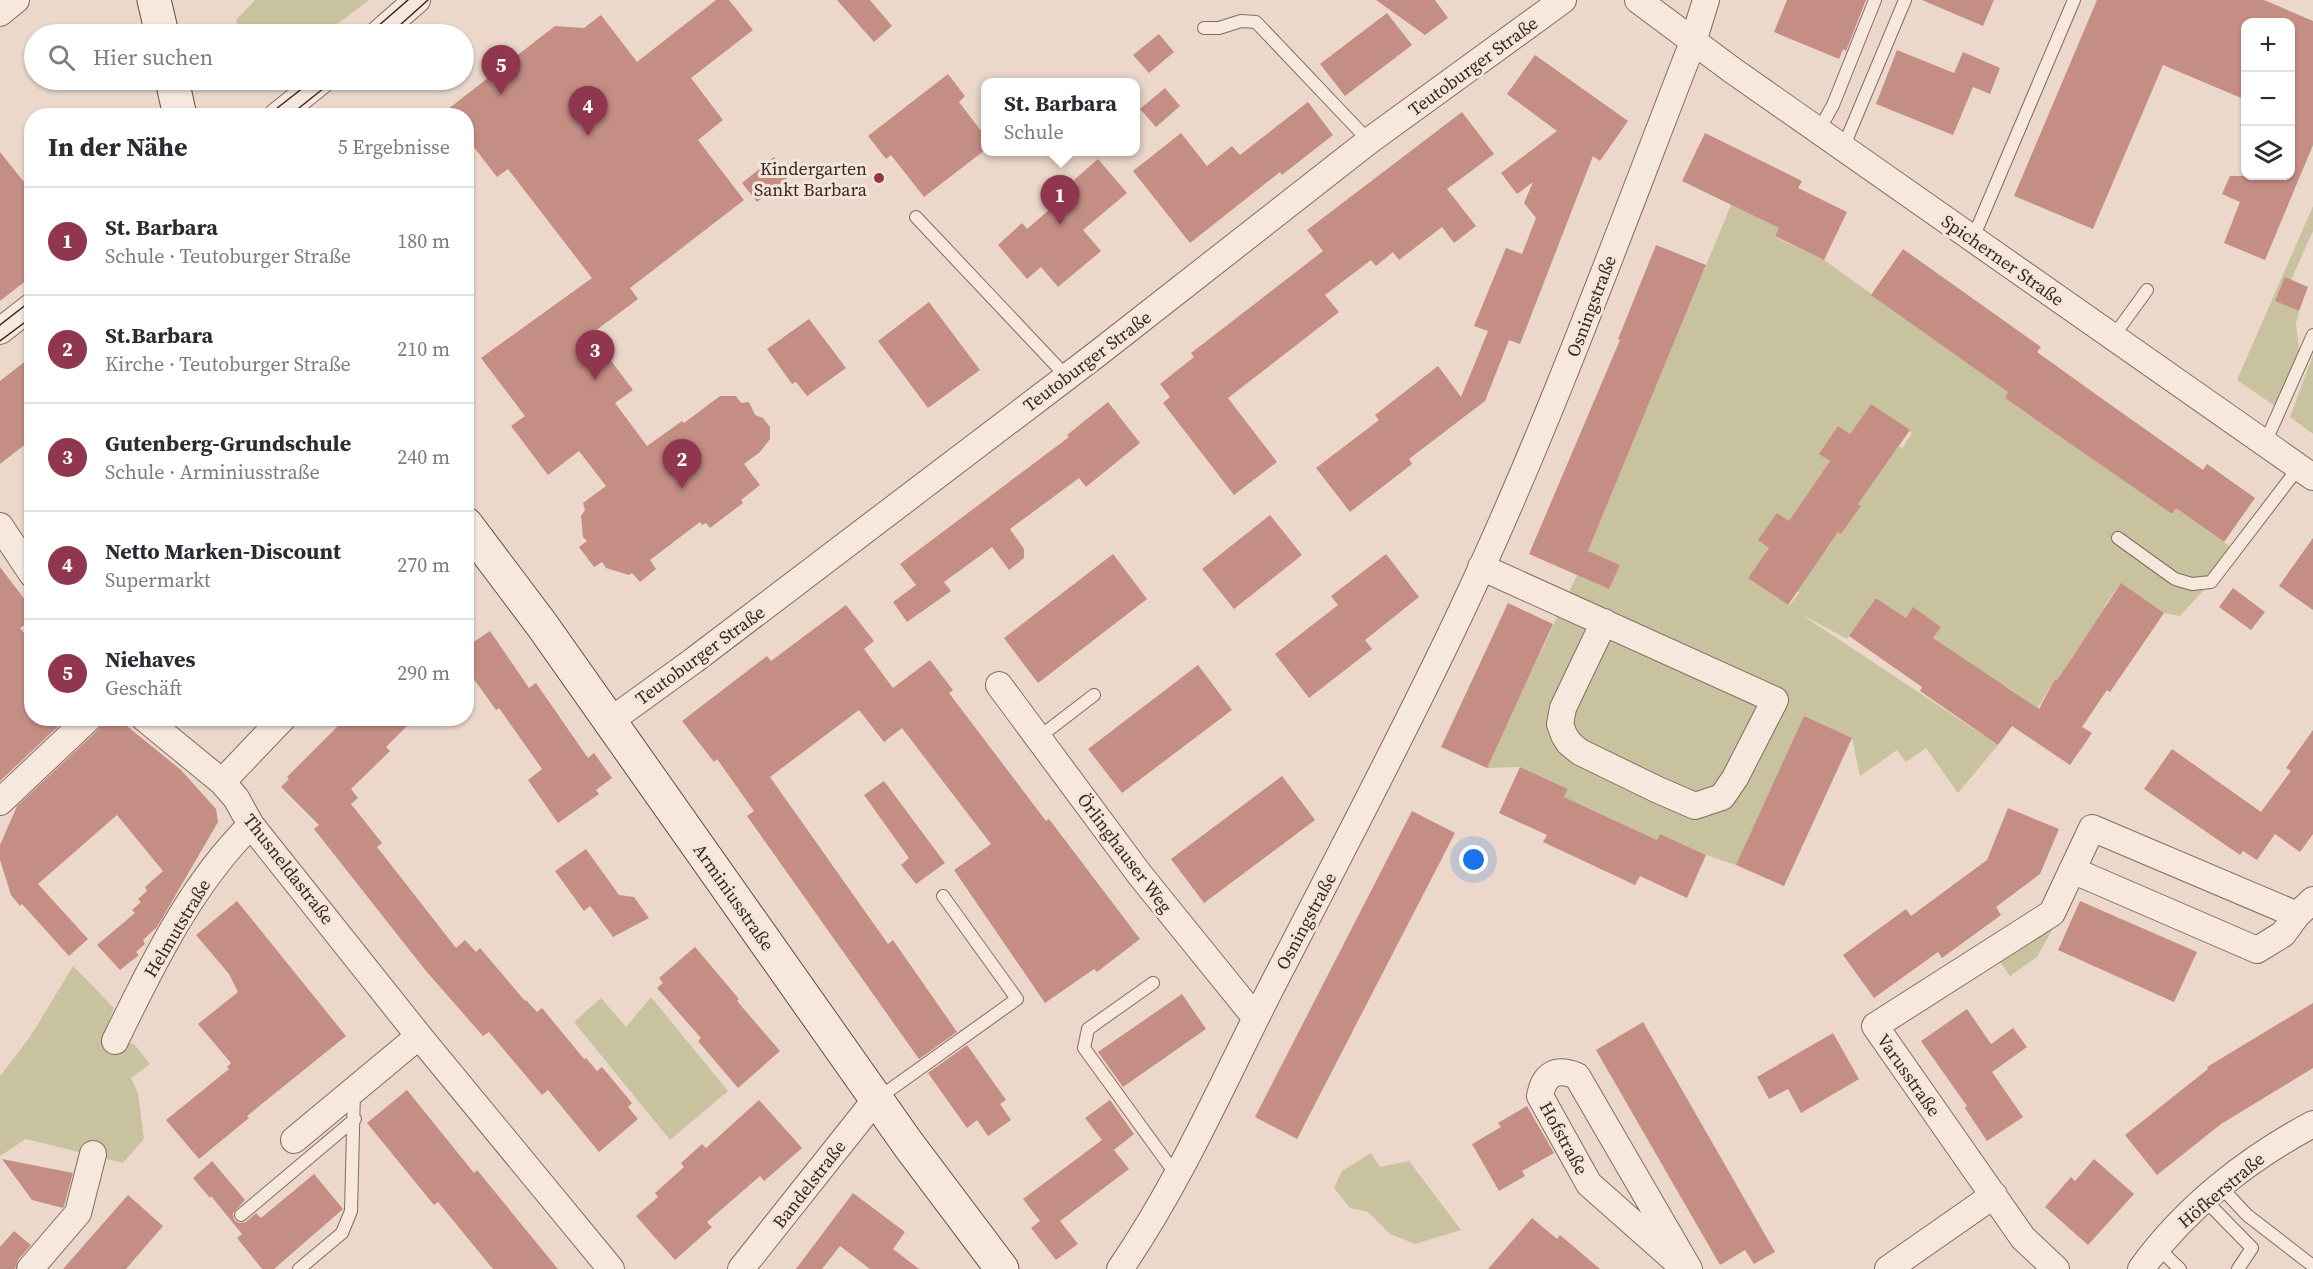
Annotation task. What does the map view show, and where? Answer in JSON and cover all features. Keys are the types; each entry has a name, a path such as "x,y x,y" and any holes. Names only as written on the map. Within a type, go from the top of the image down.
{"main road":[{"path":"154,0 160,24"},
{"path":"174,90 178,108"},
{"name":"Arminiusstraße","path":"474,538 610,721 876,1099 1002,1269"}],"street":[{"path":"0,13 16,0"},
{"path":"389,24 417,0"},
{"name":"Teutoburger Straße","path":"610,721 693,661 1067,376 1370,141 1563,0"},
{"name":"Spicherner Straße","path":"1638,0 1693,42 2306,472"},
{"path":"1693,42 1706,0"},
{"name":"Osningstraße","path":"1120,1269 1143,1236 1177,1176 1256,1017 1371,796 1463,608 1565,372 1693,42"},
{"path":"287,108 310,90"},
{"path":"0,331 24,312"},
{"path":"0,526 24,562"},
{"path":"1481,567 1604,622 1775,700 1740,769 1722,797 1695,806 1580,752 1569,743 1560,724 1563,708 1604,622"},
{"name":"Örlinghauser Weg","path":"999,685 1140,875 1256,1017"},
{"path":"0,802 81,726"},
{"name":"Thusneldastraße","path":"154,726 222,782 236,798 251,825 419,1036 611,1269"},
{"path":"222,782 275,726"},
{"name":"Helmutstraße","path":"115,1041 161,952 200,887 229,847 251,825"},
{"name":"Varusstraße","path":"2056,1269 2023,1238 1875,1026 2052,913 2072,870 2092,828 2305,907 2283,934 2257,950 2072,870"},
{"path":"294,1140 419,1036"},
{"name":"Hofstraße","path":"1566,1071 1577,1076 1687,1269 1589,1184 1540,1096 1543,1082 1554,1073 1566,1071"},
{"name":"Bandelstraße","path":"741,1269 876,1099"},
{"name":"Höfkerstraße","path":"2141,1269 2157,1247 2248,1163 2313,1124"},
{"path":"30,1269 78,1213 93,1154"},
{"path":"1888,1269 1994,1195"}],"lane":[{"path":"1819,130 1833,105 1875,0"},
{"path":"1843,147 1905,0"},
{"path":"1973,238 2074,0"},
{"path":"1204,28 1219,28 1241,21 1256,22 1370,141"},
{"path":"916,218 1067,376"},
{"path":"2113,337 2147,290"},
{"path":"2265,443 2313,335"},
{"path":"2118,538 2175,579 2192,584 2211,582 2306,472"},
{"path":"1038,738 1094,695"},
{"path":"876,1099 1017,999 943,896"},
{"path":"1153,983 1088,1029 1084,1048 1177,1176"},
{"path":"299,1269 342,1233 351,1211 354,1090"},
{"path":"241,1215 355,1119"},
{"path":"2213,1193 2247,1215 2313,1266"},
{"path":"2213,1193 2252,1248 2238,1269"},
{"path":"2157,1247 2180,1269"}],"shaded area":[{"path":"255,0 369,0 337,24 237,24 236,20"},
{"path":"1731,205 1779,228 1775,237 1824,260 2008,392 2005,398 2172,514 2176,508 2236,551 2180,616 2164,613 2120,584 2104,607 2109,610 2099,618 2057,680 2055,679 2036,711 2028,702 2004,685 2001,689 1933,638 1941,627 1913,608 1906,618 1876,598 1847,639 1799,613 1998,745 1958,793 1926,748 1906,762 1897,750 1860,776 1852,738 1736,865 1706,855 1660,834 1657,840 1564,797 1568,789 1520,767 1486,768 1577,575 1609,589 1619,565 1588,551","holes":["1871,404 1912,433 1902,448 1899,446 1858,504 1861,506 1841,534 1838,532 1826,550 1824,548 1797,591 1799,593 1789,606 1749,578 1769,548 1758,540 1789,521 1830,461 1820,454 1838,426 1850,434"]},
{"path":"2313,206 2313,231 2291,280 2275,301 2299,311 2296,323 2299,352 2275,406 2237,380"},
{"path":"2313,355 2313,434 2290,417"},
{"path":"2053,928 2037,957 2010,976 1998,959"},
{"path":"73,966 114,1008 105,1031 115,1041 134,1044 150,1064 131,1078 138,1093 144,1139 123,1163 26,1139 0,1156 0,1076 30,1037"},
{"path":"651,997 728,1091 670,1140 574,1022 601,998 626,1027"},
{"path":"1371,1153 1380,1167 1409,1161 1461,1230 1415,1244 1390,1234 1368,1212 1350,1208 1334,1188 1342,1171"}],"building":[{"path":"716,0 729,0 753,30 691,78 723,120 698,140 744,200 630,288 638,299 591,334 633,390 615,403 647,446 682,421 684,423 720,396 736,396 741,403 749,402 755,415 763,418 770,427 770,439 760,452 744,464 760,485 741,500 743,503 710,528 706,523 702,525 700,522 650,560 656,569 640,582 632,573 629,575 606,568 602,562 594,567 579,547 587,541 583,537 581,516 585,510 583,503 606,486 579,451 548,475 511,426 525,416 481,358 592,278 508,169 497,177 474,147 474,108 449,108 555,26 584,28 601,15 637,62"},
{"path":"837,0 870,0 892,26 874,42"},
{"path":"1376,0 1435,0 1448,18 1425,35"},
{"path":"1787,0 1866,0 1846,51 1843,49 1839,59 1774,32"},
{"path":"1922,0 1994,0 1983,26"},
{"path":"2097,0 2264,0 2313,21 2313,145 2265,260 2224,243 2240,202 2222,194 2230,176 2241,176 2241,180 2295,180 2295,18 2241,18 2241,98 2163,65 2093,229 2014,196"},
{"path":"1387,13 1412,45 1345,96 1320,64"},
{"path":"1159,34 1174,52 1149,73 1133,55"},
{"path":"1897,50 1954,73 1963,52 2000,68 1990,94 1973,87 1953,135 1876,104"},
{"path":"1535,55 1628,121 1600,161 1593,156 1520,344 1509,340 1485,401 1409,459 1412,464 1350,512 1316,468 1379,420 1375,415 1438,366 1461,397 1488,331 1474,326 1506,248 1522,254 1536,218 1524,203 1533,182 1517,194 1501,173 1557,131 1507,94"},
{"path":"948,74 965,96 959,102 981,131 981,153 924,197 891,155 886,159 868,136"},
{"path":"1165,88 1180,106 1156,127 1140,109"},
{"path":"1308,102 1333,135 1282,175 1280,172 1190,243 1133,171 1181,133 1207,166 1232,146 1240,155"},
{"path":"1462,112 1494,154 1447,189 1476,226 1454,243 1442,227 1399,260 1393,252 1376,266 1371,260 1325,295 1339,312 1228,398 1277,462 1234,495 1163,403 1170,397 1160,384 1194,357 1191,353 1323,251 1307,230"},
{"path":"1705,133 1802,181 1798,188 1847,212 1824,260 1775,236 1779,228 1682,181"},
{"path":"0,152 24,182 24,282 0,301"},
{"path":"774,157 789,177 757,202 742,183"},
{"path":"1098,159 1127,193 1083,230 1101,251 1058,287 1041,267 1027,279 998,245 1022,223 1027,229 1078,185 1074,180"},
{"path":"1656,245 1706,265 1588,551 1620,565 1609,589 1529,554 1620,340 1618,339"},
{"path":"1903,249 2041,347 2037,352 2101,398 2203,470 2207,464 2255,498 2224,542 2176,508 2172,514 2052,431 2005,398 2008,392 1871,295"},
{"path":"2285,277 2308,287 2299,311 2275,301"},
{"path":"929,302 980,370 928,408 878,341"},
{"path":"809,319 846,368 807,396 796,382 792,384 767,349"},
{"path":"24,362 24,445 0,464 0,381"},
{"path":"1108,402 1140,443 1086,487 1079,478 1010,529 1024,549 1024,558 1009,570 992,547 944,582 951,591 907,622 893,602 916,585 900,564 1069,437 1067,435"},
{"path":"1871,404 1910,430 1858,504 1861,506 1841,534 1838,532 1788,605 1748,578 1769,548 1758,540 1777,513 1789,521 1830,461 1819,454 1838,426 1850,434"},
{"path":"1270,515 1302,555 1234,609 1202,569"},
{"path":"2313,538 2313,610 2279,586"},
{"path":"1113,554 1147,599 1038,683 1004,638"},
{"path":"1386,554 1419,597 1365,640 1372,649 1309,698 1275,654 1338,605 1331,596"},
{"path":"0,567 24,598 24,625 20,628 24,633 24,726 58,726 0,781"},
{"path":"2121,583 2164,613 2110,692 2107,690 2082,727 2092,733 2070,765 2012,726 1998,745 1920,691 1922,687 1849,636 1876,598 1906,618 1913,607 1941,627 1933,638 2039,709 2055,679 2057,680"},
{"path":"2233,588 2265,612 2251,630 2219,607"},
{"path":"1508,603 1553,624 1487,768 1441,747"},
{"path":"846,605 874,641 864,649 893,688 930,660 953,690 949,693 1046,821 1049,819 1140,939 1097,972 1094,969 1045,1003 954,870 991,844 902,728 884,742 859,710 770,777 888,944 893,940 957,1032 919,1059 747,816 754,811 717,759 714,762 682,721 767,656 771,661"},
{"path":"490,631 529,688 536,683 588,758 594,753 612,778 596,790 599,794 558,823 528,780 542,769 499,708 496,710 474,679 474,642"},
{"path":"1198,665 1232,710 1122,793 1088,749"},
{"path":"1804,716 1852,738 1784,886 1736,865"},
{"path":"100,726 127,726 181,770 216,809 218,822 157,927 143,940 145,944 136,952 139,955 120,970 97,945 135,913 132,910 141,902 138,899 147,891 145,887 163,871 117,815 38,884 88,939 69,956 11,895 0,860 0,845 17,806"},
{"path":"338,726 407,726 386,747 390,751 351,789 358,798 351,804 382,843 377,847 456,948 465,940 476,952 480,948 525,1001 537,1012 542,1008 584,1059 586,1058 597,1071 602,1067 632,1103 628,1107 638,1119 599,1152 548,1090 542,1095 489,1032 483,1036 426,971 314,829 319,825 281,787 289,779 287,777"},
{"path":"2313,730 2313,834 2300,852 2275,834 2257,860 2243,851 2240,855 2144,789 2172,749 2261,812 2291,771 2286,768"},
{"path":"1520,767 1568,789 1564,797 1657,840 1660,834 1706,855 1687,898 1640,876 1635,885 1543,842 1547,835 1499,813"},
{"path":"1282,776 1315,820 1204,903 1171,859"},
{"path":"884,781 945,863 916,884 901,865 909,858 864,795"},
{"path":"2008,808 2059,829 2040,874 1996,907 2001,915 1942,958 1938,952 1874,998 1843,955 1906,909 1911,916 1987,860"},
{"path":"1412,811 1455,833 1297,1139 1255,1117"},
{"path":"586,849 619,895 634,897 649,918 613,937 590,906 584,911 555,871"},
{"path":"237,901 346,1036 247,1116 249,1118 199,1159 166,1120 229,1069 227,1067 231,1063 198,1024 238,992 229,974 196,935"},
{"path":"2080,901 2197,952 2174,1002 2058,950"},
{"path":"695,947 780,1051 738,1088 698,1041 701,1038 657,988 663,983 659,978"},
{"path":"1182,994 1206,1029 1123,1087 1098,1052"},
{"path":"2313,1003 2313,1068 2221,1124 2157,1175 2125,1135 2208,1069 2207,1067"},
{"path":"1967,1009 1991,1044 2013,1028 2027,1047 1992,1072 2023,1117 1987,1141 1965,1108 1967,1106 1921,1041"},
{"path":"1643,1022 1775,1252 1754,1264 1745,1250 1720,1265 1596,1050"},
{"path":"1833,1033 1859,1079 1801,1113 1788,1089 1769,1099 1757,1077"},
{"path":"967,1045 1006,1100 1000,1104 1011,1120 988,1136 977,1120 967,1128 928,1073"},
{"path":"407,1090 474,1173 477,1170 558,1269 493,1269 438,1202 434,1205 367,1123"},
{"path":"759,1100 802,1148 764,1181 760,1176 707,1222 712,1227 675,1260 636,1216 658,1197 655,1193 684,1167 681,1163 702,1144 706,1148"},
{"path":"1110,1100 1134,1134 1114,1150 1129,1169 1060,1221 1078,1244 1056,1260 1031,1228 1040,1221 1023,1199 1102,1140 1085,1118"},
{"path":"1527,1106 1554,1153 1522,1171 1525,1176 1499,1191 1472,1144 1501,1127 1498,1123"},
{"path":"2,1159 73,1173 63,1208 32,1200"},
{"path":"2094,1159 2134,1194 2088,1245 2045,1207 2071,1177 2075,1181"},
{"path":"212,1161 245,1200 233,1213 234,1220 239,1223 246,1222 256,1213 261,1218 314,1174 343,1209 274,1269 262,1269 237,1238 242,1234 193,1178"},
{"path":"853,1193 905,1232 893,1249 919,1269 870,1269 840,1246 822,1269 796,1269"},
{"path":"128,1195 163,1226 126,1269 63,1269"},
{"path":"1532,1218 1557,1239 1560,1235 1600,1269 1488,1269"},
{"path":"14,1231 31,1245 18,1260 15,1269 0,1269 0,1247"}],"tram line":[{"path":"380,24 408,0"},
{"path":"401,24 428,0"},
{"path":"277,108 300,90"},
{"path":"299,108 322,90"},
{"path":"0,325 24,306"},
{"path":"0,341 24,323"}],"place":[{"name":"Niehaves","path":"501,95"},
{"name":"Netto Marken-Discount","path":"588,136"},
{"name":"Kindergarten Sankt Barbara","path":"879,178"},
{"name":"St. Barbara","path":"1060,225"},
{"name":"Gutenberg-Grundschule","path":"595,380"},
{"name":"St.Barbara","path":"682,489"}]}
